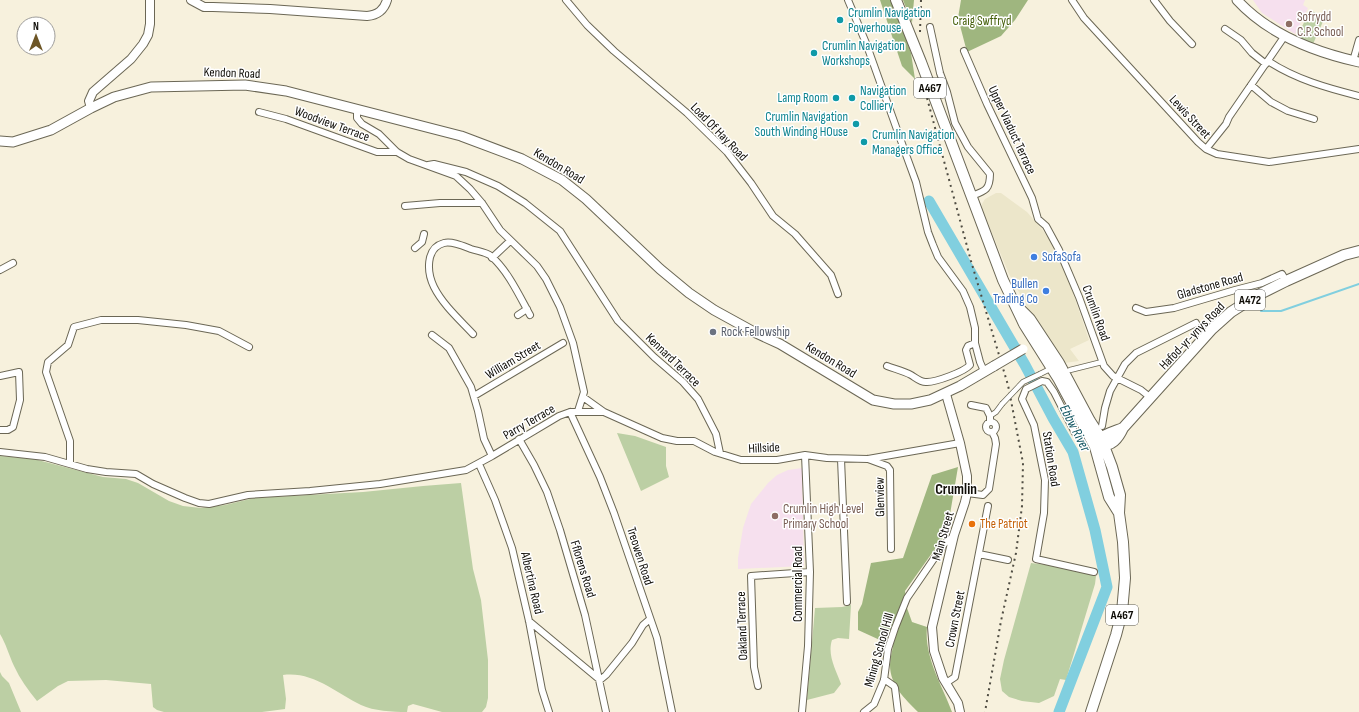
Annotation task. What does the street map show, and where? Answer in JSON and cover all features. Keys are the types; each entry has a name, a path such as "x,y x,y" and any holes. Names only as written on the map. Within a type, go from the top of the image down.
{"main road":[{"name":"A467","path":"896,0 921,62 997,265 1012,300 1024,324 1039,339 1066,393 1100,444 1112,467 1120,495 1119,514 1123,542 1125,578 1122,612 1092,712"},
{"path":"1237,0 1256,17 1284,37 1307,48 1356,62"},
{"name":"Kendon Road","path":"0,141 13,142 51,130 114,97 150,86 246,85 286,91 461,136 522,159 562,180 586,199 689,293 714,310 754,332 780,344 873,400 894,404 911,404 930,400 946,394 1039,339"},
{"name":"Hafod-yr-ynys Road","path":"1112,467 1115,446 1123,428 1152,398 1221,320 1244,304 1286,281 1338,258 1359,251"},
{"name":"Hafod-yr-ynys Road","path":"1100,444 1110,433 1123,428"},
{"path":"1100,444 1112,443 1118,438"},
{"name":"A467","path":"1100,444 1109,497 1119,514"}],"street":[{"path":"91,108 89,101 93,92 131,59 148,35 150,24 150,0"},
{"path":"191,0 204,7 270,9 367,16 378,14 384,7 387,0"},
{"name":"Load Of Hay Road","path":"566,0 614,51 687,113 727,152 751,183 773,216 796,234 831,275 838,294"},
{"path":"848,0 866,43 908,158 916,182 928,232 933,245 938,257 963,291 970,307 975,328 975,344 984,371"},
{"name":"Lewis Street","path":"1072,0 1084,18 1206,149 1217,154 1269,162 1359,149"},
{"path":"1154,0 1170,21 1192,44"},
{"path":"930,27 940,73 948,92 955,123 968,147 990,174 989,186 984,191 971,196"},
{"path":"1225,29 1241,40 1252,54 1292,75 1316,84 1359,96"},
{"path":"1206,149 1226,124 1229,117 1284,37"},
{"path":"1356,62 1359,40"},
{"name":"Upper Viaduct Terrace","path":"964,51 987,104 1032,198 1038,219"},
{"path":"1252,85 1271,102 1288,111 1314,119"},
{"path":"357,109 357,118 362,124 379,134 397,152 410,159 456,176 482,203 500,230 537,266 546,279 560,307 573,344 584,392 578,411"},
{"name":"Woodview Terrace","path":"259,112 377,152 397,152"},
{"name":"Kennard Terrace","path":"428,165 434,164 466,172 498,186 525,203 560,231 618,321 683,382 698,399 716,434 720,453"},
{"path":"405,206 440,202 482,203"},
{"name":"Crumlin Road","path":"1038,219 1046,226 1060,250 1079,297 1102,362 1107,371 1116,378 1141,390 1152,398"},
{"path":"415,248 422,242 424,234"},
{"path":"492,258 510,240"},
{"path":"422,242 432,252"},
{"path":"473,334 444,301 434,287 430,274 429,260 432,252 436,247 445,243 450,243 489,255 504,271 529,312 518,315"},
{"path":"0,270 13,263"},
{"name":"Gladstone Road","path":"1136,308 1146,312 1174,308 1262,283 1282,274 1286,281"},
{"path":"70,463 70,442 46,372 48,362 68,345 74,327 101,320 138,320 179,324 219,330 249,347"},
{"path":"1102,426 1108,397 1116,378 1125,364 1136,353 1196,323"},
{"path":"432,335 449,348 471,387 484,439 492,456"},
{"name":"William Street","path":"474,396 563,343"},
{"path":"887,366 910,374 919,381 928,382 967,369 970,365 966,350 968,346 975,344"},
{"path":"1070,370 1102,362"},
{"path":"967,493 983,495 989,489 996,444 992,432 986,429 986,425 1002,404 1023,382 1048,370"},
{"path":"0,376 19,372 20,400 12,427 8,430 0,430"},
{"name":"Station Road","path":"1078,435 1074,433 1051,387 1045,381 1041,381 1025,390 1023,401 1034,425 1046,485 1044,513 1036,559 1094,572"},
{"name":"Main Street","path":"946,394 960,443 967,476 967,493 954,535 932,627 934,651 943,678 958,703 960,712"},
{"path":"583,397 604,412"},
{"path":"971,405 986,408 990,419"},
{"name":"Hillside","path":"578,411 604,412 662,438 677,442 694,441 720,453 741,460 777,460 805,455 841,459 868,459 960,443"},
{"name":"Parry Terrace","path":"0,452 45,457 87,469 136,474 153,484 185,498 199,503 209,504 248,495 380,484 459,471 479,464 559,416 578,411"},
{"name":"Treowen Road","path":"570,412 597,470 614,513 657,638 672,712"},
{"name":"Fflorens Road","path":"519,439 544,485 556,518 586,615 606,712"},
{"name":"Commercial Road","path":"802,712 808,646 810,572 805,455"},
{"path":"841,459 847,602"},
{"name":"Glenview","path":"868,459 887,466 890,470 891,549"},
{"name":"Albertina Road","path":"479,464 495,500 512,548 530,621 542,690 549,712"},
{"name":"Crown Street","path":"946,683 955,677 988,506"},
{"name":"Mining School Hill","path":"864,712 874,704 884,679 888,649 907,598 944,544 954,535"},
{"path":"979,554 1008,560"},
{"name":"Oakland Terrace","path":"758,686 754,667 751,576 810,572"},
{"path":"530,621 600,680 606,675 632,643 643,625 650,619"},
{"path":"884,679 895,688 898,712"}],"shaded area":[{"name":"Sofrydd C.P. School","path":"1253,0 1305,0 1303,5 1308,8 1295,34 1262,13"},
{"path":"996,193 1001,193 1027,212 1052,243 1065,269 1089,340 1070,349 1079,361 1064,363 1027,307 1009,274 982,209 982,204 985,199"},
{"name":"Crumlin High Level Primary School","path":"802,468 804,566 738,569 738,558 743,528 751,504 768,483 777,475 788,470"}],"green space":[{"path":"880,0 892,0 911,53 915,79 902,66"},
{"path":"903,0 914,0 912,23"},
{"name":"Craig Swffryd","path":"961,0 1028,0 1015,20 1001,36 967,52 958,18"},
{"path":"1310,10 1325,17 1313,44 1297,37"},
{"path":"617,433 635,436 666,447 666,466 669,477 641,491"},
{"path":"0,456 34,459 103,477 126,479 138,483 169,501 183,506 201,508 225,505 254,498 363,492 461,483 473,569 481,600 488,660 488,698 486,707 482,712 442,712 413,704 408,706 407,712 377,710 361,705 324,684 304,676 294,675 283,675 286,699 285,709 262,712 164,712 153,707 151,684 106,680 68,681 58,686 37,701 27,689 14,666 0,634"},
{"path":"958,467 947,532 905,591 907,608 912,622 927,627 928,649 931,660 952,712 918,712 895,685 890,665 893,646 858,630 858,612 862,604 871,563 903,558 932,475"},
{"path":"1031,563 1088,570 1096,576 1095,584 1066,680 1060,679 1054,696 1039,703 1022,701 1009,697 1002,691 1000,679"},
{"path":"851,605 849,639 838,638 832,640 831,646 831,657 841,684 834,693 807,700 815,608 842,607"},
{"path":"0,672 9,683 21,712 0,712"}],"waterway":[{"name":"Ebbw River","path":"929,201 1025,365 1073,452 1095,530 1107,587 1059,712"},
{"path":"1261,311 1281,311 1359,284"}],"railway":[{"path":"920,32 921,0"},
{"path":"927,98 971,261 1008,385 1023,463 1022,506 1016,553 1001,621 985,712"}],"place":[{"name":"Crumlin Navigation Powerhouse","path":"840,20"},
{"name":"Sofrydd C.P. School","path":"1289,24"},
{"name":"Crumlin Navigation Workshops","path":"814,53"},
{"name":"Lamp Room","path":"836,98"},
{"name":"Navigation Colliery","path":"852,98"},
{"name":"Crumlin Navigation South Winding HOuse","path":"856,124"},
{"name":"Crumlin Navigation Managers Office","path":"864,142"},
{"name":"SofaSofa","path":"1034,257"},
{"name":"Bullen Trading Co","path":"1046,291"},
{"name":"Rock Fellowship","path":"713,332"},
{"name":"Crumlin High Level Primary School","path":"775,516"},
{"name":"The Patriot","path":"972,524"}],"district":[{"name":"Crumlin","path":"956,489"}]}
